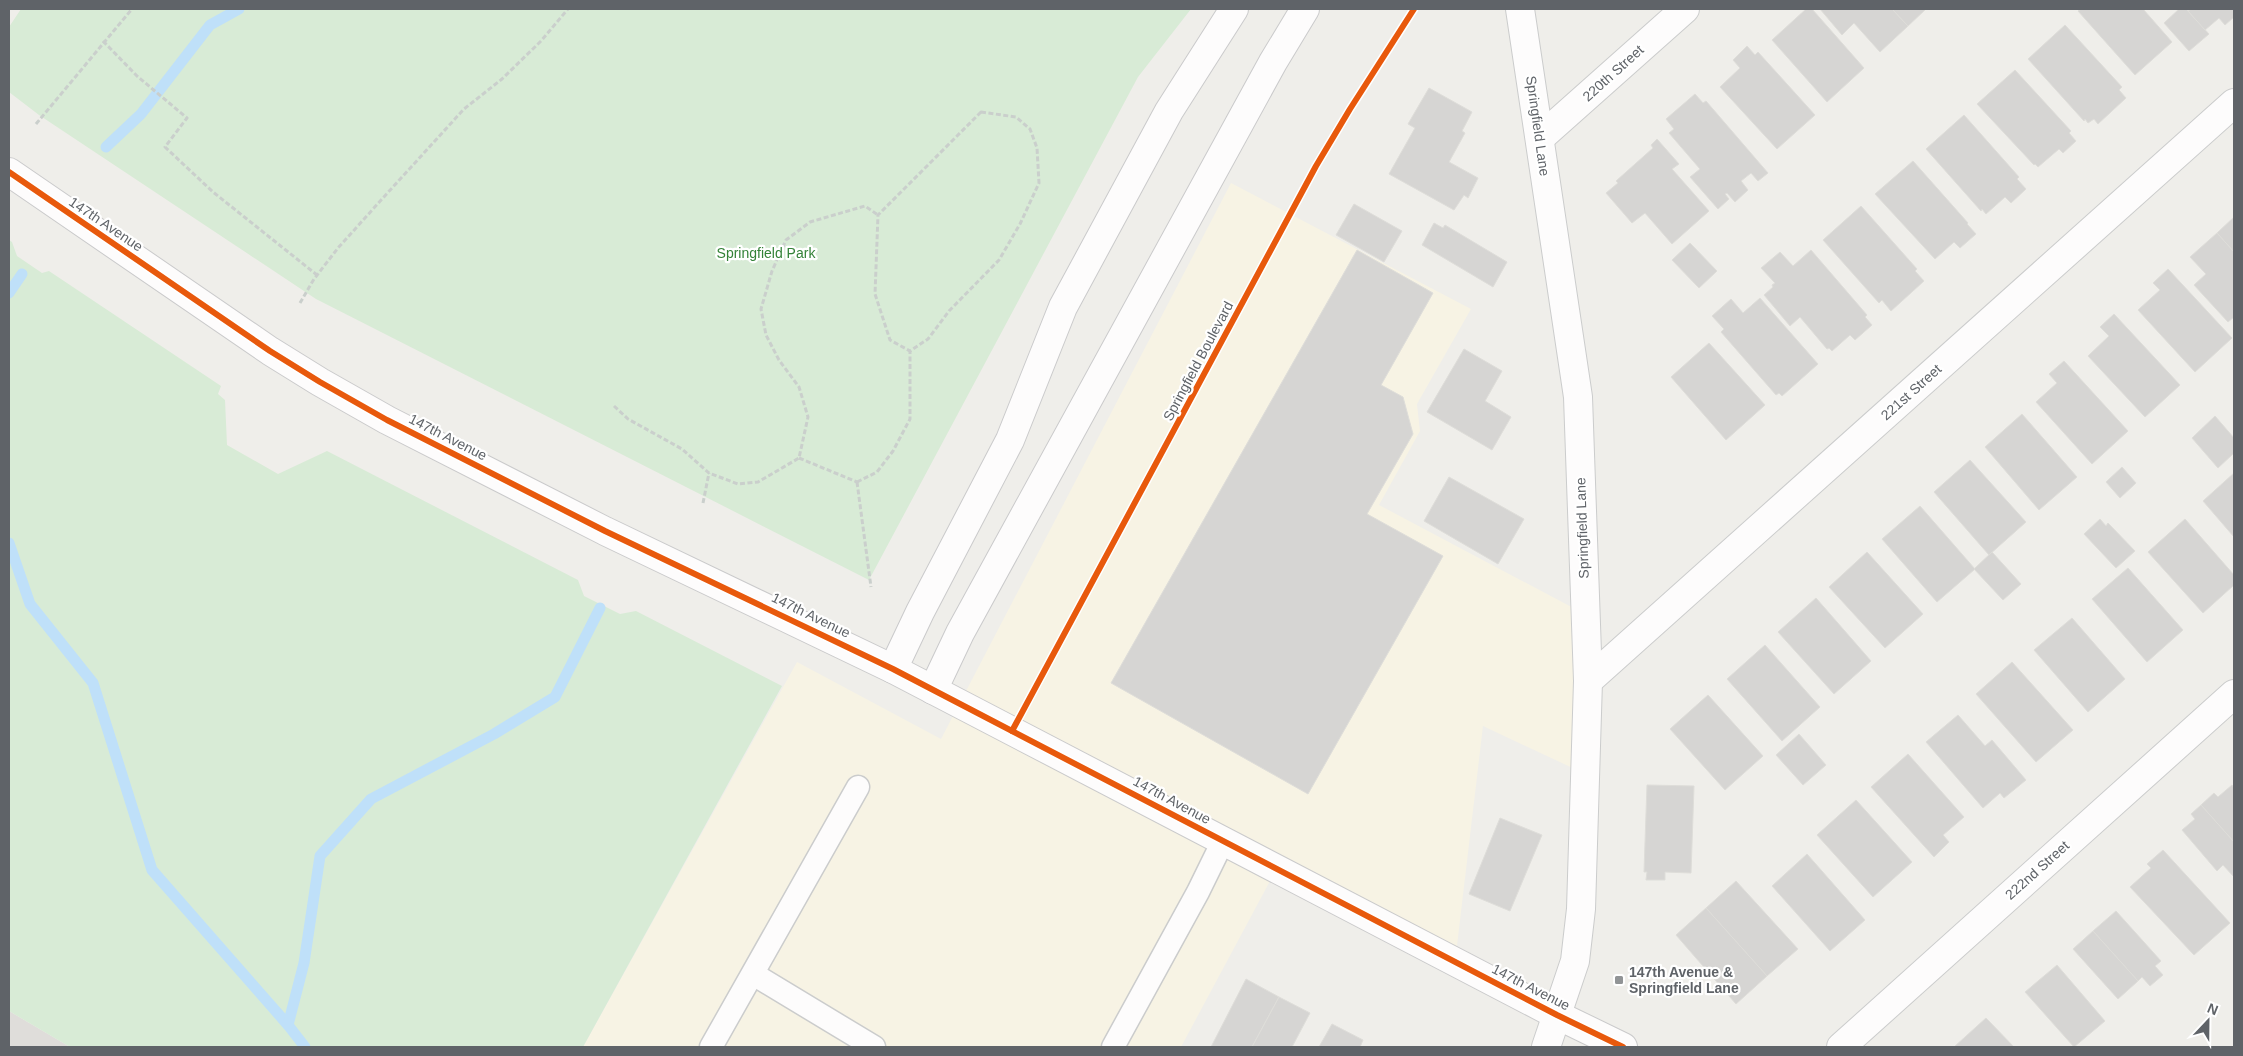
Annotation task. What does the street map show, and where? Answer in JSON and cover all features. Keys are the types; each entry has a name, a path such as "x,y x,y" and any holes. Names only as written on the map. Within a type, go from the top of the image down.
{"street":[{"path":"893,669 920,612 1010,440 1063,307 1169,111 1234,9"},
{"path":"933,690 960,633 1273,62 1305,9"},
{"name":"Springfield Lane","path":"1520,9 1578,397 1588,681 1581,910 1575,961 1546,1047"},
{"name":"220th Street","path":"1540,138 1685,9"},
{"name":"221st Street","path":"1588,681 2234,103"},
{"name":"147th Avenue","path":"9,172 262,346 328,387 521,489 893,669 1557,1015 1623,1047"},
{"name":"222nd Street","path":"1840,1047 2234,694"}],"lane":[{"path":"711,1047 858,787"},
{"path":"1113,1047 1194,900 1223,841"},
{"path":"753,974 874,1047"}],"path":[{"path":"36,124 103,41 132,9"},
{"path":"300,303 317,275 338,248 464,109 502,79 541,41 568,9"},
{"path":"103,41 137,76 187,118 165,147 213,192 317,275"},
{"path":"981,112 1016,117 1030,130 1037,148 1039,183 1020,224 999,260 949,311 928,339 910,351 890,340 875,294 878,215 981,112"},
{"path":"614,406 628,419 682,449 709,473 738,484 758,482 799,458 808,417 799,387 780,360 766,335 761,309 772,271 786,240 810,222 865,206 878,215"},
{"path":"799,458 857,482 877,472 893,451 910,419 910,351"},
{"path":"703,503 709,473"},
{"path":"857,482 871,587"}],"shaded area":[{"path":"1231,183 1471,309 1417,404 1420,431 1379,505 1579,611 1579,771 1483,726 1454,971 1270,881 1181,1047 583,1047 797,662 941,739"},
{"path":"9,1011 70,1047 9,1047"}],"green space":[{"name":"Springfield Park","path":"21,9 1191,9 1138,77 869,580 316,299 39,115 9,92 9,27"},
{"path":"9,240 12,242 17,256 42,273 49,271 221,386 218,394 225,400 227,445 278,474 327,451 578,580 584,596 620,614 636,611 782,686 583,1047 70,1047 9,1011"}],"building":[{"path":"1806,9 1812,9 1864,68 1827,102 1772,40"},
{"path":"1820,9 1892,9 1908,26 1880,52 1854,23 1842,35"},
{"path":"1892,9 1926,9 1908,26"},
{"path":"2081,9 2143,9 2172,42 2135,75 2078,11"},
{"path":"2179,9 2186,9 2209,34 2189,51 2164,23"},
{"path":"2191,9 2234,9 2234,17 2225,25 2219,18 2205,30 2188,11"},
{"path":"2065,25 2122,87 2119,90 2126,98 2098,124 2094,119 2088,123 2085,119 2084,121 2028,59"},
{"path":"1747,46 1755,55 1758,52 1815,115 1777,149 1720,87 1740,68 1733,60"},
{"path":"2015,70 2071,131 2069,133 2076,141 2063,153 2059,149 2038,167 1977,104"},
{"path":"1429,88 1472,112 1462,131 1465,133 1449,162 1478,178 1468,198 1464,195 1454,210 1389,174 1415,128 1408,124"},
{"path":"1695,94 1703,103 1706,101 1768,173 1758,181 1751,173 1741,181 1748,190 1735,202 1727,193 1725,194 1729,199 1718,209 1690,177 1700,169 1669,133 1674,129 1666,119"},
{"path":"1964,115 2019,177 2017,179 2026,189 2011,203 2005,197 1986,214 1982,209 1981,211 1926,149"},
{"path":"1657,139 1679,164 1672,169 1709,211 1672,244 1645,213 1632,223 1606,193 1618,183 1616,181 1653,148 1651,145"},
{"path":"1913,161 1976,234 1960,248 1954,242 1935,259 1875,194"},
{"path":"1354,204 1402,231 1384,262 1336,235"},
{"path":"1861,206 1917,269 1915,271 1924,281 1891,311 1882,300 1879,303 1823,240"},
{"path":"2234,217 2234,252 2217,233"},
{"path":"1434,223 1443,228 1445,225 1507,262 1493,287 1422,245"},
{"path":"2217,233 2234,252 2234,317 2228,322 2194,285 2206,274 2190,257"},
{"path":"1690,243 1717,271 1699,288 1672,260"},
{"path":"1357,250 1433,293 1381,385 1403,397 1413,434 1367,514 1443,556 1308,794 1111,683"},
{"path":"1811,250 1867,315 1865,317 1872,325 1855,340 1850,335 1832,351 1829,348 1827,349 1800,317 1790,326 1764,295 1775,283 1761,268 1780,252 1793,266"},
{"path":"2168,269 2232,338 2195,372 2138,310 2160,290 2153,283"},
{"path":"1760,298 1818,364 1782,396 1779,393 1776,395 1721,332 1724,329 1712,316 1731,299 1743,313"},
{"path":"2114,314 2180,385 2145,417 2088,356 2109,336 2100,327"},
{"path":"1709,343 1765,405 1726,440 1671,377"},
{"path":"1464,349 1502,371 1485,401 1511,417 1492,450 1427,412"},
{"path":"2064,361 2128,431 2092,464 2036,402 2057,383 2049,374"},
{"path":"2022,414 2077,477 2039,510 1985,447"},
{"path":"2215,416 2234,438 2234,453 2218,468 2192,438"},
{"path":"1970,460 2026,522 1989,555 1934,492"},
{"path":"2122,467 2136,483 2120,498 2106,482"},
{"path":"2234,473 2234,537 2203,501"},
{"path":"1449,477 1524,519 1498,564 1424,521"},
{"path":"1920,506 1975,569 1937,602 1882,539"},
{"path":"2100,519 2106,526 2108,523 2135,551 2116,568 2084,534"},
{"path":"2185,519 2234,575 2234,585 2203,613 2148,552"},
{"path":"1867,552 1923,614 1885,648 1829,587"},
{"path":"1992,552 2021,584 2003,600 1974,569"},
{"path":"2128,568 2183,630 2147,662 2092,599"},
{"path":"1816,598 1871,661 1834,694 1778,632"},
{"path":"2072,618 2125,679 2088,712 2034,650"},
{"path":"1765,645 1820,707 1782,741 1727,679"},
{"path":"2012,662 2073,730 2036,762 1976,694"},
{"path":"1708,695 1763,756 1725,790 1670,729"},
{"path":"1958,715 1985,746 1992,740 2026,780 2004,798 2000,793 1983,808 1926,742"},
{"path":"1799,734 1826,765 1803,785 1776,755"},
{"path":"1908,754 1964,817 1943,835 1949,842 1934,857 1871,787"},
{"path":"1647,785 1694,786 1691,873 1665,872 1665,880 1646,880 1647,872 1644,872"},
{"path":"2232,785 2234,788 2234,842 2201,805 2214,793 2218,797"},
{"path":"1856,800 1912,862 1873,897 1817,835"},
{"path":"2201,805 2234,842 2234,877 2223,865 2217,871 2182,830 2195,819 2191,814"},
{"path":"1500,818 1542,835 1510,911 1469,894"},
{"path":"2163,850 2230,923 2194,955 2130,887 2151,868 2147,864"},
{"path":"1807,854 1865,920 1830,951 1772,886"},
{"path":"1736,881 1798,949 1767,976 1706,908"},
{"path":"1706,908 1767,976 1736,1004 1676,935"},
{"path":"2116,911 2161,961 2155,966 2163,975 2150,986 2142,977 2138,981 2093,931"},
{"path":"2093,931 2138,981 2118,999 2073,949"},
{"path":"2057,965 2105,1021 2074,1047 2025,992"},
{"path":"1246,979 1279,997 1252,1047 1211,1047"},
{"path":"1279,997 1310,1013 1292,1047 1252,1047"},
{"path":"1986,1018 2014,1047 1954,1047"},
{"path":"1332,1024 1363,1040 1360,1047 1319,1047"}],"waterway":[{"path":"106,147 141,114 210,25 239,9"},
{"path":"9,293 22,274"},
{"path":"9,543 30,604 93,683 152,870 288,1025 305,1047"},
{"path":"288,1025 304,963 320,856 371,799 494,734 555,697 600,608"}],"cycle path":[{"name":"Springfield Boulevard","path":"1012,731 1316,166 1414,9"},
{"path":"9,172 270,351 387,420 605,531 893,669 1557,1015 1623,1047"}],"place":[{"name":"147th Avenue & Springfield Lane","path":"1619,980"}]}
